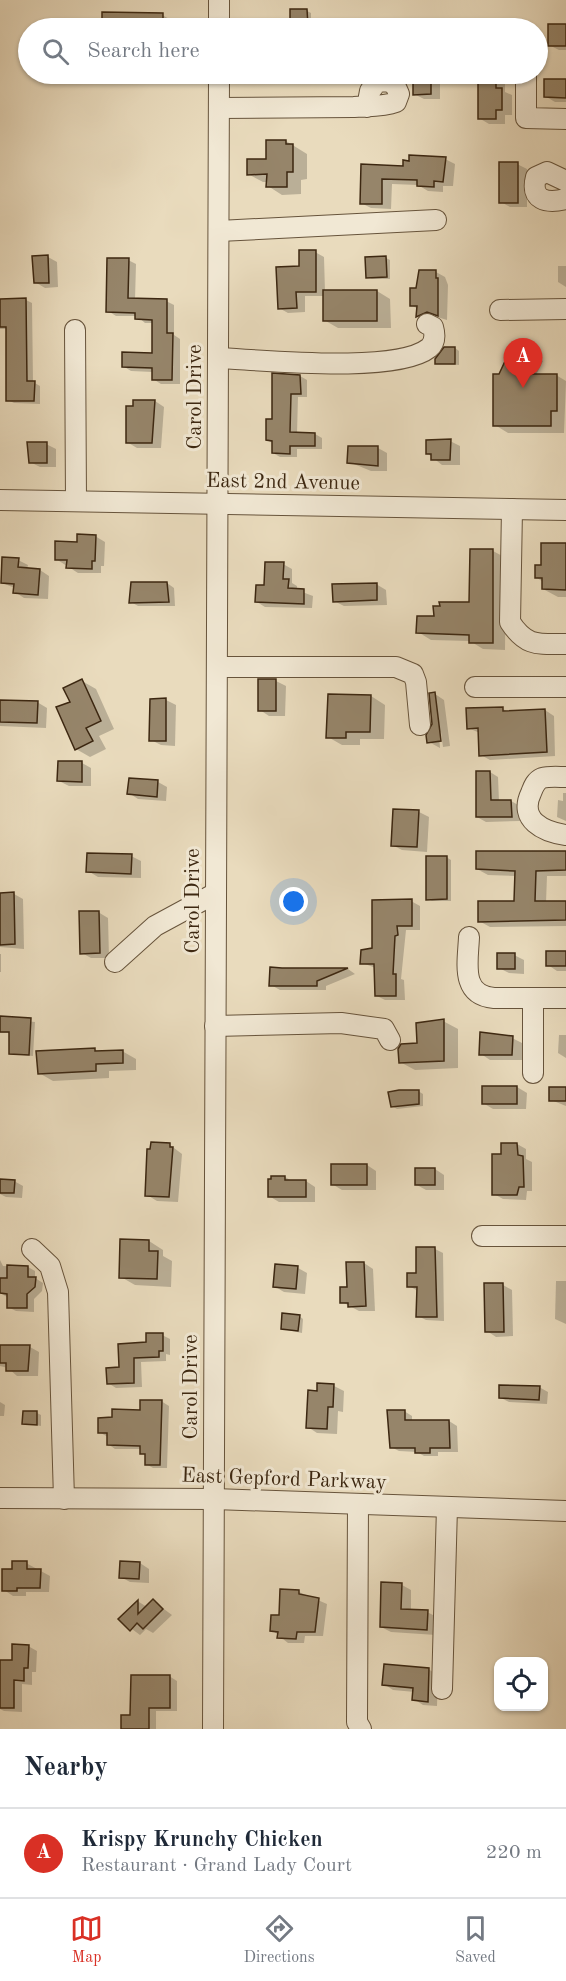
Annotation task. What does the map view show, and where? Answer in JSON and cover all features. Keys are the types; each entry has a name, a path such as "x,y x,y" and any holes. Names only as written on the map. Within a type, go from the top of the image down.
{"street":[{"path":"219,0 219,18"},
{"name":"Carol Drive","path":"213,1729 219,84"},
{"path":"526,84 525,118 566,119"},
{"path":"219,108 367,106"},
{"path":"566,181 547,172 536,177 534,185 535,194 540,200 550,202 566,199"},
{"path":"219,231 436,220"},
{"path":"500,310 566,309"},
{"path":"218,358 341,363 390,361 413,356 431,347 435,337 433,327 427,324"},
{"path":"75,330 76,501"},
{"name":"East 2nd Avenue","path":"0,500 566,510"},
{"path":"512,509 510,622 518,635 531,643 566,644"},
{"path":"217,667 396,666 413,674 420,725"},
{"path":"475,687 566,687"},
{"path":"566,777 542,778 536,782 526,803 527,810 537,827 548,833 566,835"},
{"path":"115,962 137,939 155,926 216,893"},
{"path":"469,937 468,971 470,986 476,993 483,997 566,998"},
{"path":"533,999 533,1073"},
{"path":"215,1026 341,1023 384,1029 390,1040"},
{"path":"482,1236 566,1236"},
{"path":"32,1249 50,1266 58,1292 64,1499"},
{"name":"East Gepford Parkway","path":"0,1498 214,1499 566,1511"},
{"path":"358,1504 357,1722 361,1729"},
{"path":"442,1689 447,1507"}],"building":[{"path":"290,9 307,9 308,18 290,18"},
{"path":"102,12 163,13 163,18 102,18"},
{"path":"548,24 566,24 566,46 548,46"},
{"path":"548,79 566,79 566,98 544,97 544,84 548,84"},
{"path":"413,84 431,84 431,94 413,95"},
{"path":"478,84 496,84 496,88 502,88 502,110 496,110 496,119 478,119"},
{"path":"266,140 286,140 286,144 293,144 293,172 287,172 287,187 266,187 267,174 247,175 247,159 266,159"},
{"path":"409,155 446,157 443,182 434,181 434,187 417,186 417,180 382,179 382,204 360,204 361,164 403,166 403,160 409,161"},
{"path":"499,162 518,162 518,203 499,203"},
{"path":"299,250 316,250 316,292 296,292 297,308 278,309 276,267 299,266"},
{"path":"48,255 49,283 34,283 32,256"},
{"path":"386,256 387,277 366,278 365,257"},
{"path":"107,258 129,258 128,298 167,299 167,333 173,333 172,380 152,380 152,368 122,367 122,352 152,353 152,320 135,319 135,313 106,312"},
{"path":"419,270 436,270 438,316 427,312 416,317 417,306 410,306 410,288 416,288"},
{"path":"323,290 377,290 377,321 323,321"},
{"path":"26,298 27,381 35,381 34,401 6,401 6,327 0,327 0,299"},
{"path":"513,344 530,352 520,374 557,374 557,411 551,411 551,426 493,426 493,374 499,374"},
{"path":"444,347 455,347 455,364 435,364 435,359"},
{"path":"272,373 300,375 301,394 291,394 290,432 315,433 315,446 290,446 290,454 272,453 272,441 266,440 266,419 272,419"},
{"path":"133,400 155,400 152,443 126,443 126,406 133,406"},
{"path":"451,439 450,460 431,460 431,454 426,454 426,440"},
{"path":"27,442 47,442 47,463 29,463"},
{"path":"348,446 378,446 378,466 347,463"},
{"path":"77,534 96,535 95,561 92,561 92,569 66,568 67,560 55,560 55,541 77,542"},
{"path":"541,543 566,543 566,590 542,589 542,578 535,578 535,565 541,565"},
{"path":"470,549 493,549 493,643 469,643 469,635 416,633 417,616 434,616 433,606 440,606 439,602 469,602"},
{"path":"2,557 19,558 18,567 40,569 38,595 13,593 14,584 1,583"},
{"path":"265,562 284,562 283,579 289,579 288,588 304,589 304,604 255,602 256,585 264,585"},
{"path":"131,582 167,582 169,602 129,603"},
{"path":"377,583 377,600 333,602 332,584"},
{"path":"82,679 101,721 86,728 93,741 75,750 56,707 70,702 63,688"},
{"path":"258,679 276,679 276,711 258,711"},
{"path":"435,692 441,741 427,743 426,735 432,724 429,693"},
{"path":"328,694 371,695 370,732 346,732 346,738 326,738"},
{"path":"166,698 166,741 149,741 150,699"},
{"path":"0,700 38,701 37,723 0,722"},
{"path":"503,707 503,711 545,709 547,752 479,756 478,728 467,729 466,708"},
{"path":"58,761 82,761 82,782 57,781"},
{"path":"476,771 490,771 491,800 511,800 512,817 476,817"},
{"path":"129,778 158,780 157,797 127,794"},
{"path":"393,809 419,810 417,847 391,846"},
{"path":"476,851 566,851 566,870 536,871 535,901 566,901 566,920 478,922 478,901 514,901 515,871 476,869"},
{"path":"87,853 132,854 131,874 86,872"},
{"path":"426,856 447,856 447,899 426,900"},
{"path":"14,892 15,944 0,945 0,893"},
{"path":"412,899 412,926 397,926 398,935 395,936 393,974 396,974 396,996 375,996 374,964 360,964 361,950 372,948 372,900"},
{"path":"79,911 99,911 100,953 80,954"},
{"path":"546,951 566,951 566,966 546,966"},
{"path":"497,953 515,953 515,969 497,969"},
{"path":"270,967 348,968 317,981 317,986 269,986"},
{"path":"0,1016 31,1018 29,1055 9,1054 9,1032 0,1032"},
{"path":"444,1019 444,1061 399,1063 398,1049 401,1044 417,1043 416,1023"},
{"path":"480,1032 513,1036 512,1055 479,1055"},
{"path":"95,1048 95,1051 123,1050 123,1063 96,1064 96,1071 38,1074 36,1051"},
{"path":"482,1086 517,1086 517,1104 482,1104"},
{"path":"549,1087 566,1087 566,1101 549,1101"},
{"path":"419,1090 419,1104 391,1107 388,1092"},
{"path":"151,1142 170,1143 170,1147 173,1147 169,1197 145,1196 147,1149 150,1149"},
{"path":"501,1143 517,1143 518,1155 523,1156 524,1187 519,1187 517,1195 492,1195 492,1154 501,1154"},
{"path":"331,1164 367,1164 367,1185 331,1185"},
{"path":"415,1168 435,1168 435,1185 415,1185"},
{"path":"271,1176 285,1176 285,1180 306,1180 306,1197 268,1197 268,1179 271,1179"},
{"path":"0,1179 15,1180 14,1193 0,1193"},
{"path":"120,1239 149,1240 149,1251 158,1251 157,1279 119,1278"},
{"path":"416,1247 435,1247 437,1317 416,1317 417,1287 407,1287 407,1273 416,1273"},
{"path":"346,1262 364,1262 366,1306 348,1307 348,1303 340,1303 340,1287 347,1287"},
{"path":"275,1264 298,1266 296,1289 273,1287"},
{"path":"7,1265 28,1266 28,1277 36,1277 35,1287 27,1294 27,1308 7,1308 7,1294 0,1293 0,1278 7,1278"},
{"path":"484,1283 503,1283 504,1332 485,1332"},
{"path":"282,1313 300,1315 298,1331 281,1329"},
{"path":"146,1333 163,1333 163,1351 159,1351 159,1357 134,1358 134,1383 107,1384 106,1368 119,1367 118,1344 146,1342"},
{"path":"0,1345 30,1345 28,1371 6,1371 6,1363 0,1363"},
{"path":"317,1383 334,1384 333,1407 328,1407 327,1429 306,1428 308,1390 317,1391"},
{"path":"499,1385 540,1386 539,1400 499,1398"},
{"path":"140,1400 162,1400 160,1465 145,1465 145,1454 140,1454 140,1446 107,1445 107,1433 98,1433 98,1418 112,1417 112,1409 140,1410"},
{"path":"387,1410 405,1410 405,1420 449,1420 450,1448 430,1448 430,1453 415,1453 415,1448 390,1448"},
{"path":"23,1411 37,1411 37,1425 22,1424"},
{"path":"12,1561 27,1561 27,1569 41,1569 40,1588 17,1588 17,1591 2,1591 2,1569 12,1569"},
{"path":"120,1561 140,1562 139,1579 119,1578"},
{"path":"381,1582 402,1583 401,1609 428,1610 427,1630 380,1627"},
{"path":"280,1589 299,1590 299,1594 319,1598 315,1632 297,1632 296,1639 277,1638 278,1632 270,1631 271,1615 279,1615"},
{"path":"153,1599 163,1609 143,1629 137,1623 130,1631 118,1619 138,1600 138,1614"},
{"path":"12,1644 29,1645 28,1668 24,1668 24,1681 14,1680 14,1708 0,1708 0,1660 12,1660"},
{"path":"384,1664 429,1668 428,1702 412,1700 413,1688 382,1685"},
{"path":"131,1675 170,1675 170,1708 149,1708 149,1729 121,1729 121,1715 130,1715"}],"place":[{"name":"Krispy Krunchy Chicken","path":"523,388"}]}
